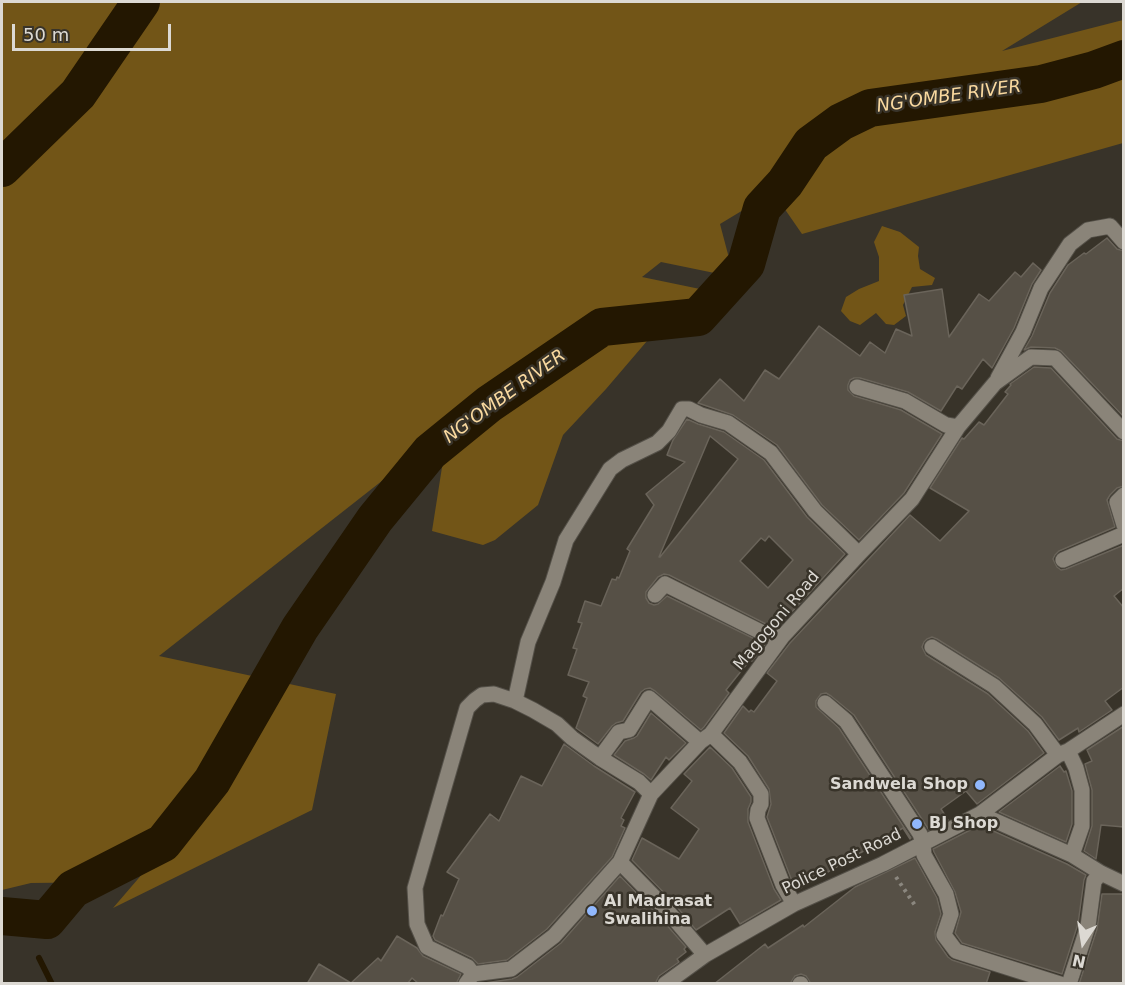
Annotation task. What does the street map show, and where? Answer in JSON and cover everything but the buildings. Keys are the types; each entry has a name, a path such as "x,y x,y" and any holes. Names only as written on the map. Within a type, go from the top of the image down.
{"street":[{"path":"995,383 1023,332 1041,288 1070,244 1088,230 1110,226 1124,242"},
{"name":"Magogoni Road","path":"470,979 511,969 554,936 620,862 651,794 705,738 782,638 912,499 958,427 995,383 1031,357 1055,358 1124,432"},
{"path":"857,387 905,401 946,424 958,427"},
{"path":"515,701 528,642 554,582 566,540 610,469 622,460 657,443 669,431 681,410 689,409 728,423 771,453 814,511 859,554"},
{"path":"1124,495 1117,502 1124,525"},
{"path":"1063,560 1124,534"},
{"path":"655,595 665,584 767,635 782,638"},
{"path":"932,647 994,686 1035,724 1076,768 1082,790 1082,826 1072,855"},
{"path":"470,979 468,967 427,947 417,924 415,888 467,708 482,695 494,694 515,701 557,724 600,758 639,782 651,794"},
{"path":"600,758 619,732 629,730 649,698 740,762 761,794 758,818 783,885 794,904"},
{"path":"825,703 846,721 920,834 924,855 946,894 951,914 944,934 956,951 1060,984"},
{"name":"Police Post Road","path":"665,984 705,955 794,904 883,864 980,814 1063,753 1124,714"},
{"path":"980,814 1072,855 1124,884"},
{"path":"620,862 665,908 705,955"},
{"path":"1069,984 1088,926 1094,881 1101,873"}],"path":[{"path":"883,864 891,870 916,907"}],"shaded area":[{"path":"2,2 1082,2 1002,51 1123,20 1123,143 802,234 773,192 720,224 734,277 661,262 642,277 729,295 653,334 563,435 538,505 495,540 483,545 432,531 448,429 159,656 336,694 312,810 113,908 156,858 115,882 31,883 2,890"},
{"path":"882,226 900,232 919,247 920,269 935,278 932,285 912,287 903,305 906,316 894,325 886,324 876,313 860,325 850,321 841,311 846,297 879,281 879,257 874,242"}],"waterway":[{"path":"2,168 78,94 141,2"},
{"name":"NG'OMBE RIVER","path":"2,916 47,920 73,889 163,843 212,781 300,628 375,519 430,452 489,404 602,327 698,317 746,264 762,208 785,183 811,144 841,122 870,108 1041,84 1094,70 1124,59"},
{"path":"39,958 52,984"}],"place":[{"name":"Sandwela Shop","path":"980,785"},
{"name":"BJ Shop","path":"917,824"},
{"name":"Al Madrasat Swalihina","path":"592,911"}]}
